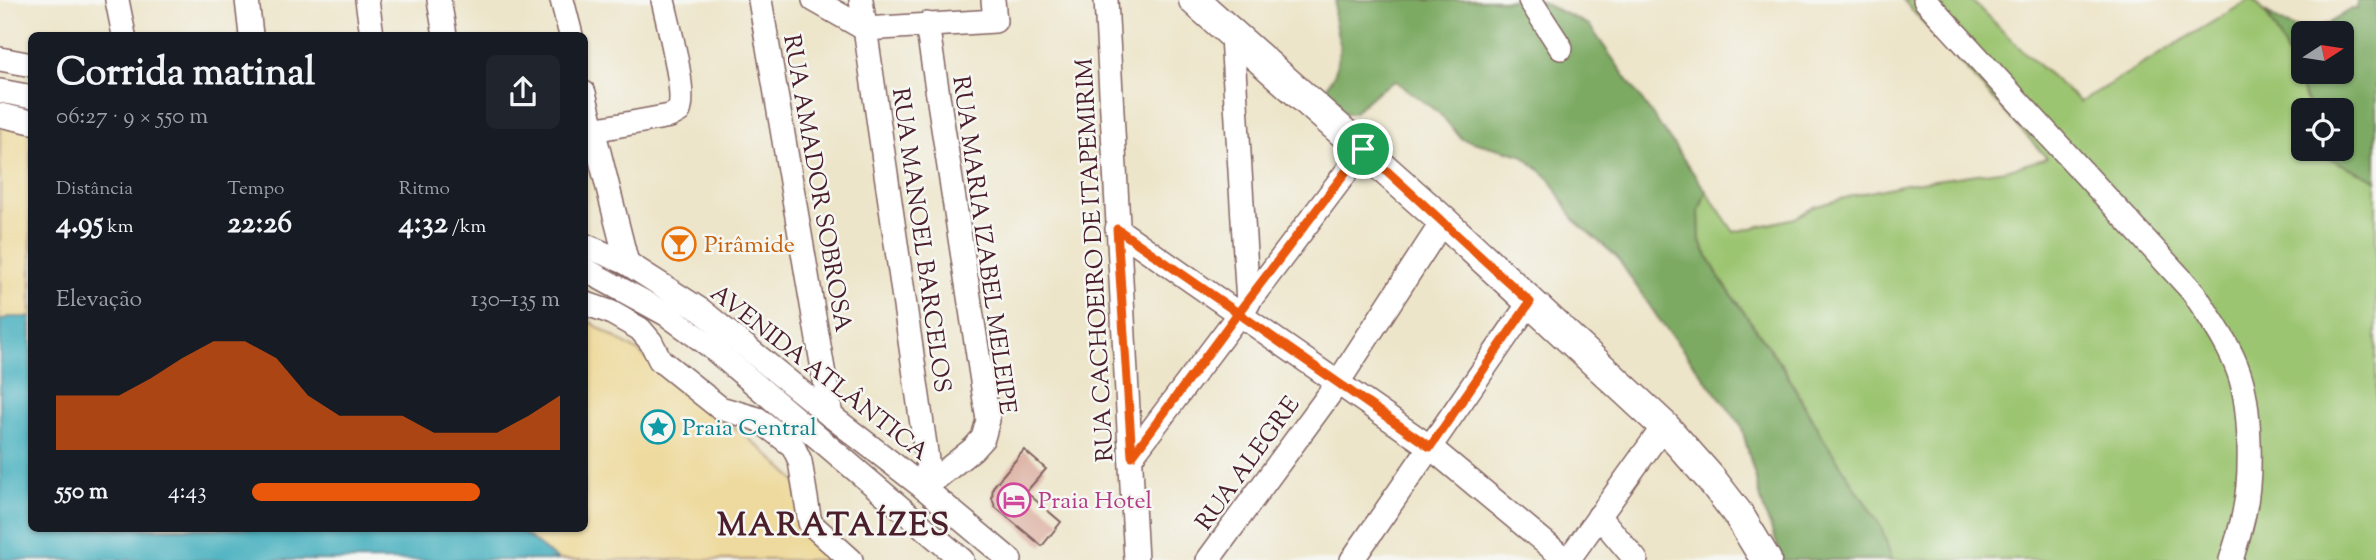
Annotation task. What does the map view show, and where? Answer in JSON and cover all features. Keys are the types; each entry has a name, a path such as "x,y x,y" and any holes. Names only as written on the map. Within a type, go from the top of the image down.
{"main road":[{"path":"1194,0 1443,221 1664,426 1738,514 1766,560"}],"street":[{"path":"117,0 123,32"},
{"path":"247,0 251,32"},
{"path":"367,0 372,32"},
{"path":"439,0 444,32"},
{"path":"562,0 570,32"},
{"path":"593,130 670,116 679,111 682,101 663,0"},
{"name":"RUA AMADOR SOBROSA","path":"760,0 831,416"},
{"path":"814,0 865,29 927,24 994,10"},
{"name":"RUA MANOEL BARCELOS","path":"861,0 928,468 924,488"},
{"name":"RUA CACHOEIRO DE ITAPEMIRIM","path":"1106,0 1136,560"},
{"path":"1530,0 1561,48"},
{"path":"1925,0 2194,293 2223,338 2240,374 2249,455 2245,511 2231,560"},
{"name":"RUA MARIA IZABEL MELEIPE","path":"924,488 984,439 988,420 927,24"},
{"path":"1233,36 1243,309"},
{"path":"0,59 28,64"},
{"path":"0,91 28,96"},
{"path":"588,109 627,263"},
{"path":"0,115 28,121"},
{"path":"1132,456 1363,149"},
{"name":"RUA ALEGRE","path":"1208,560 1337,384 1443,221"},
{"path":"1117,229 1243,309 1337,384 1430,447 1567,560 1664,426"},
{"name":"AVENIDA ATLÂNTICA","path":"588,247 627,263 702,311 1010,560"},
{"name":"AVENIDA ATLÂNTICA","path":"588,271 666,314 710,346 962,560"},
{"path":"1352,560 1530,302"},
{"path":"588,304 610,312 640,329 651,342 660,360 720,408 758,419 793,446 800,461 810,523 851,560"},
{"path":"1599,516 1636,560"}],"green space":[{"path":"1336,0 1537,0 1589,25 1706,191 1699,211 1700,241 1719,277 1783,368 1821,435 1881,527 1892,560 1783,560 1764,510 1741,425 1658,318 1616,256 1575,221 1550,179 1522,155 1462,139 1439,113 1395,81 1378,91 1353,113 1334,113 1322,95 1335,73 1340,46 1334,18"},
{"path":"1903,0 1971,0 2080,102 2249,0 2254,0 2263,10 2291,64 2291,84 2299,84 2305,98 2291,98 2291,161 2335,161 2376,180 2376,560 1892,560 1881,527 1821,435 1784,368 1719,277 1700,240 1699,211 1706,191 1734,232 1795,218 1814,207 1855,195 1906,184 2006,170 2047,158"},
{"path":"2357,0 2376,0 2376,180 2335,161 2354,161 2354,98 2305,98 2300,84 2354,84 2354,21 2332,21 2352,9 2357,9"},
{"path":"2266,11 2291,26 2291,61"}],"sand":[{"path":"0,124 28,129 28,317 10,317 0,321"},
{"name":"Praia Central","path":"588,321 640,353 762,449 794,479 843,560 558,560 522,532 588,532"}],"water":[{"path":"9,317 28,317 28,532 522,532 558,560 0,560 0,321"}],"building":[{"name":"Praia Hotel","path":"1024,450 1046,469 1026,492 1061,522 1042,546 995,507 992,498 993,487"}],"place":[{"name":"Pirâmide","path":"679,244"},
{"name":"Praia Central","path":"658,427"},
{"name":"Praia Hotel","path":"1014,500"}],"district":[{"name":"MARATAÍZES","path":"834,524"}],"route":[{"path":"1363,149 1248,304 1238,313 1117,229 1132,456 1238,313 1430,447 1530,302 1363,149"}]}
